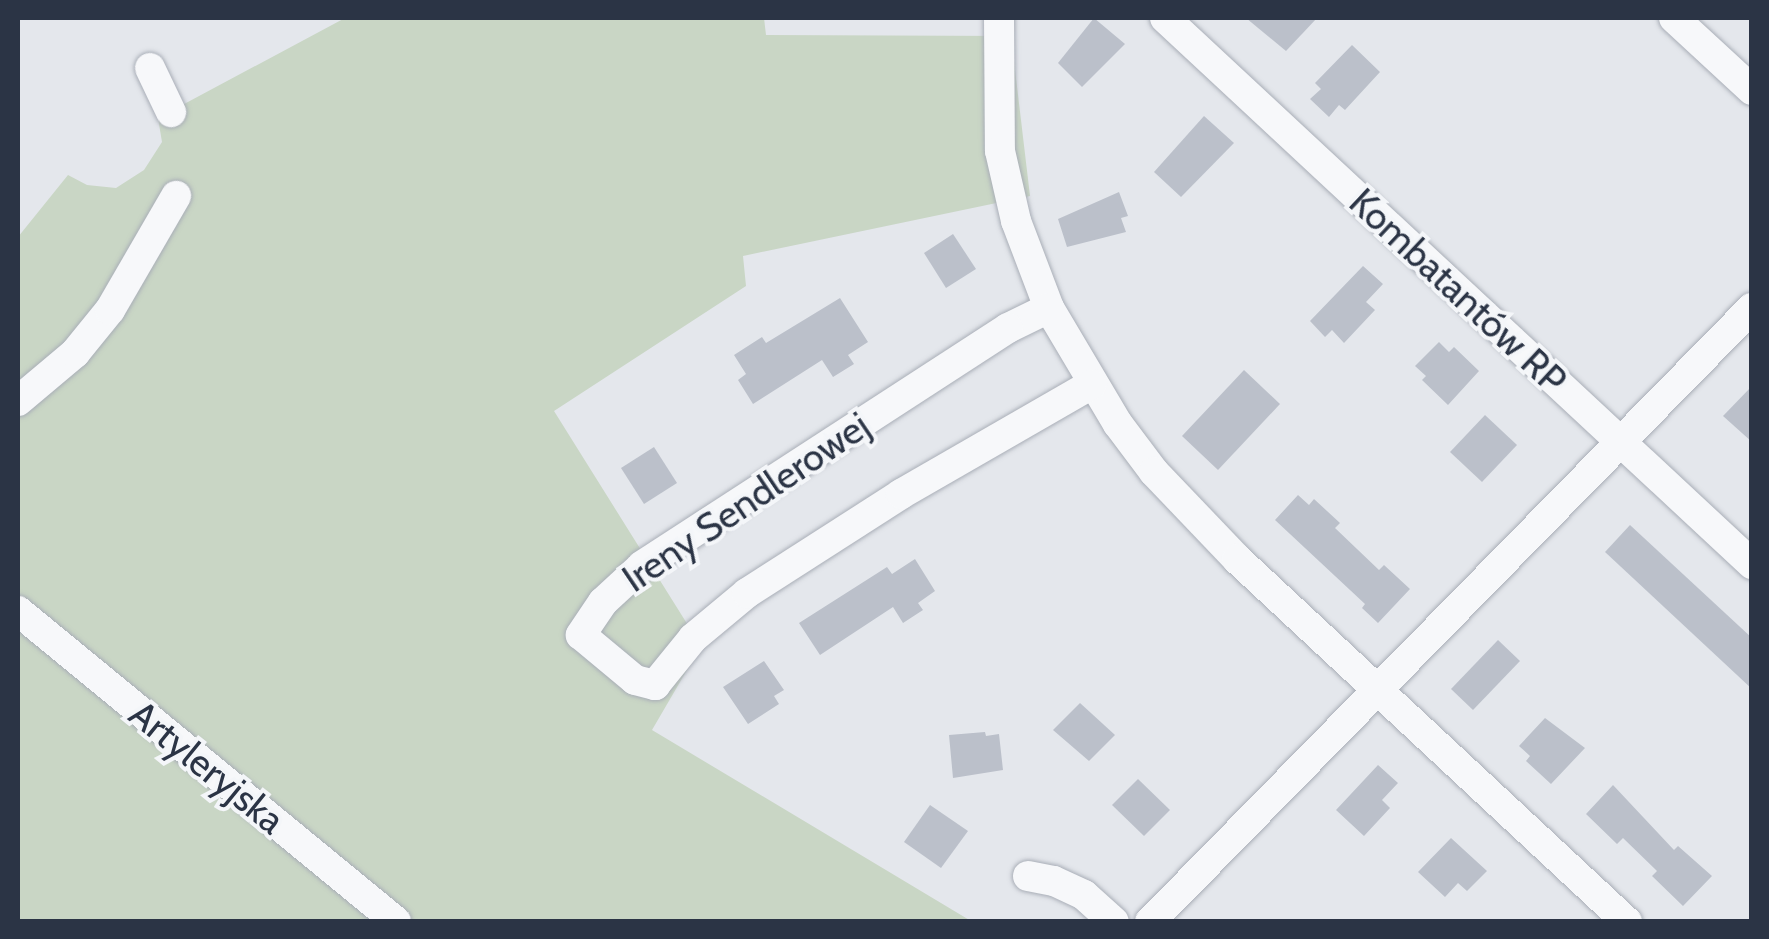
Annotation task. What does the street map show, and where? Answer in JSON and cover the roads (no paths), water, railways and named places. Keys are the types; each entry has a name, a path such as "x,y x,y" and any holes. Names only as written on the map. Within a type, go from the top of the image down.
{"street":[{"path":"998,18 1000,151 1016,221 1049,308 1092,384 1154,472 1196,518 1627,922"},
{"name":"Kombatantów RP","path":"1165,18 1752,564"},
{"path":"1674,18 1752,90"},
{"path":"150,68 171,112"},
{"path":"18,401 75,353 110,310 176,196"},
{"name":"Ireny Sendlerowej","path":"1049,308 1008,328 642,566 603,602 582,635 620,670 655,685 693,638 747,593 901,494 1092,384"},
{"path":"1150,922 1752,308"},
{"name":"Artyleryjska","path":"18,612 396,922"},
{"path":"1028,876 1054,881 1084,895 1114,922"}]}
